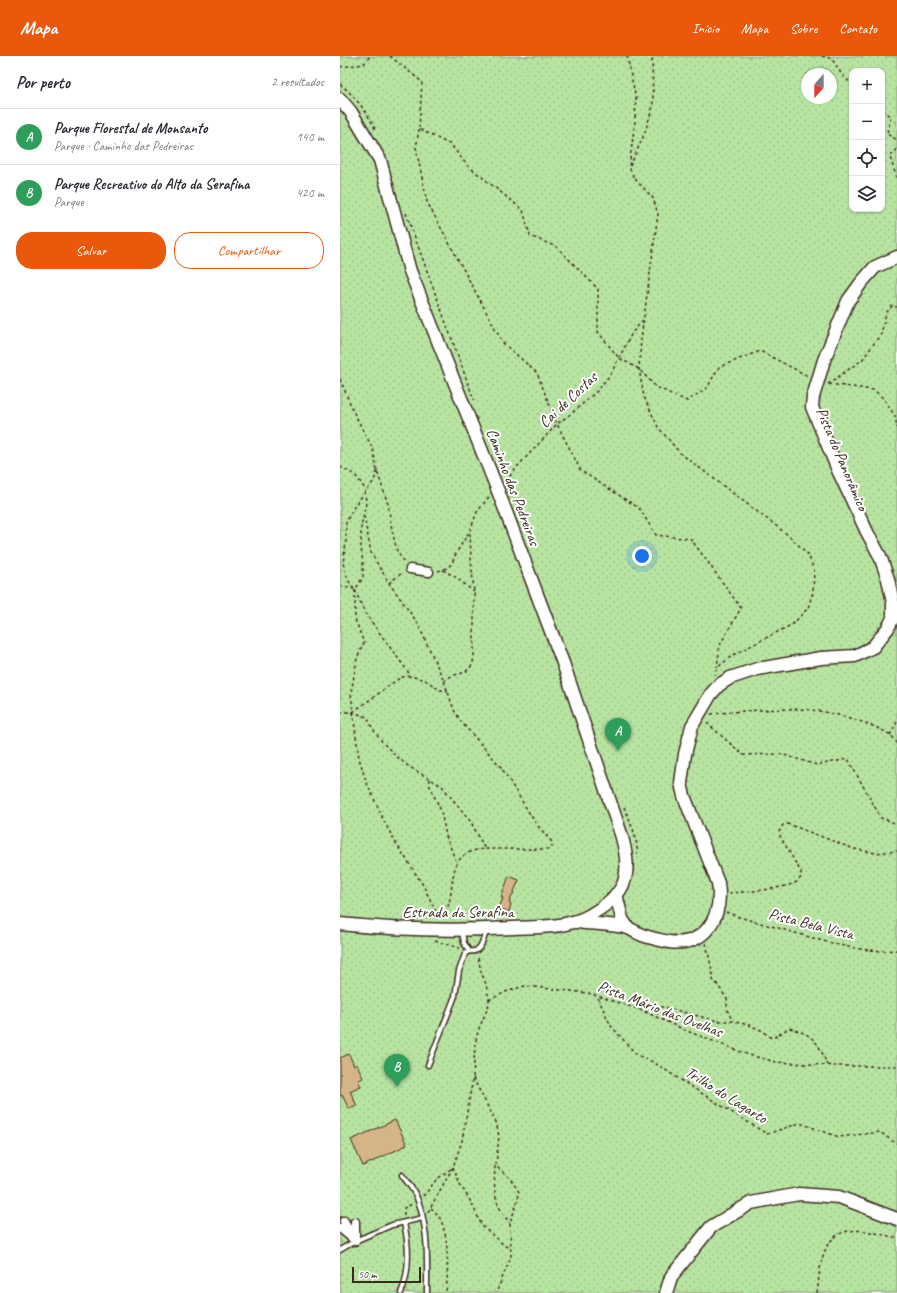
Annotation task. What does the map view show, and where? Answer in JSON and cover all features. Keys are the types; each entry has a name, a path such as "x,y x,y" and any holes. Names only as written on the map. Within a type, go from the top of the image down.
{"street":[{"name":"Caminho das Pedreiras","path":"340,99 351,112 380,160 410,271 498,491 563,663 623,843 626,867 621,889 602,907 575,922"},
{"path":"575,922 628,928 642,935 670,942 689,941 710,927 716,916 719,902 720,894 718,883 684,796 681,783 692,726 698,715 714,689 730,678 771,666 821,658 855,656 873,647 891,624 894,610 893,603 888,579 880,556 838,470 812,408 813,397 823,382 824,360 848,301 875,267 897,257"},
{"path":"408,569 432,572"},
{"path":"616,894 622,918 628,928"},
{"name":"Estrada da Serafina","path":"340,924 461,930 556,926 575,922"},
{"path":"666,1293 671,1277 711,1227 751,1203 799,1194 840,1197 897,1219"},
{"path":"355,1222 355,1241"},
{"path":"342,1225 355,1241"}],"lane":[{"path":"468,951 477,951 487,929"},
{"path":"461,930 464,943 468,951"},
{"path":"428,1065 455,996 459,971 465,954 468,951"},
{"path":"402,1175 417,1197 423,1218 427,1255 427,1293"},
{"path":"340,1250 355,1241 392,1225 423,1218"},
{"path":"401,1293 407,1264 408,1240 404,1222"}],"path":[{"path":"340,67 364,64 370,56 373,56"},
{"path":"390,56 422,82 419,129 416,148 427,202 502,342 537,373 557,424 580,471 639,508 656,536 691,539 741,608 720,645 715,677"},
{"path":"627,56 636,99 635,121 629,168 634,178 653,198 658,214 643,320 639,369 644,397 658,427 680,453 788,535 808,554 814,570 813,592 808,608 793,624 733,655 716,668"},
{"path":"629,168 644,135 653,106 652,56"},
{"path":"822,56 832,59 842,75 849,81"},
{"path":"885,112 891,117 888,134 897,140"},
{"path":"419,129 452,145 467,165 523,210 530,236 557,247 598,290 598,332 619,358 639,369 656,387 686,401 707,388 719,367 760,351 823,382 874,390 884,398 895,416 897,428"},
{"path":"897,149 890,157 897,179"},
{"path":"823,382 862,360 882,334 886,313 892,306 897,307"},
{"name":"Cai de Costas","path":"470,531 477,512 483,504 498,491 517,467 557,424 576,410 597,391 610,375 632,333 643,320"},
{"path":"340,379 354,413 373,449 377,471 388,504 397,551 408,569 389,583"},
{"path":"340,468 354,474 363,485 366,503 361,527 363,577 355,590 355,619 364,643 357,658 351,693 360,758 366,781 394,840 424,885 437,930 468,951"},
{"path":"377,471 374,481 354,506 346,522 344,563 348,580 355,590 365,613 411,676"},
{"path":"363,514 371,553 389,583 417,622 444,681 454,710 462,722 501,767 536,824 544,834 550,838 552,844 550,848 547,849 475,849 467,852 456,864 449,905 437,930"},
{"path":"432,572 443,570 453,562 457,552 470,531"},
{"path":"444,681 453,676 463,674 473,666 474,592 470,531"},
{"path":"443,570 457,578 474,592"},
{"path":"340,586 355,590"},
{"path":"353,712 401,677 411,676 425,680 440,690 448,691"},
{"path":"698,715 736,711 804,710 853,719 890,735 897,743"},
{"path":"340,712 353,712 367,717 383,743 395,755 408,766 431,778 442,786 471,822 485,849"},
{"path":"698,715 743,755 781,754 817,765 848,759 881,818 897,824"},
{"path":"890,735 897,722"},
{"path":"431,778 429,784 441,811 446,836 456,864"},
{"path":"726,894 769,890 797,882 801,878 802,872 780,836 779,832 783,825 788,824 854,849 876,853 897,851"},
{"name":"Pista Bela Vista","path":"722,910 744,918 833,944 884,952 897,950"},
{"path":"703,933 713,980 718,984 727,999 727,1008 732,1021"},
{"path":"446,1293 448,1270 446,1240 442,1223 438,1215 431,1208 453,1167 462,1141 473,1078 475,1045 478,1031 488,1007 489,1000 486,984 478,959"},
{"name":"Pista Mário das Ovelhas","path":"489,1000 508,991 525,986 588,993 645,1012 687,1031 749,1055 776,1062 837,1066 897,1066"},
{"name":"Trilho do Lagarto","path":"598,997 611,1026 637,1055 653,1062 767,1134 800,1123 839,1137 880,1132 897,1144"},
{"path":"645,1012 650,1007 664,1007 717,1021 732,1021 749,1025 761,1030 773,1038 789,1028 807,1034 820,1045 827,1065"},
{"path":"473,1078 496,1122 499,1136 494,1188 495,1196 498,1206 510,1223"},
{"path":"496,1164 498,1168 510,1178 519,1192 518,1200 510,1223 510,1263 496,1293"},
{"path":"404,1222 404,1208 428,1192 436,1180 453,1167"},
{"path":"453,1167 461,1186 471,1202 482,1226 505,1246 511,1249"},
{"path":"817,1293 823,1256 828,1244 841,1232 853,1230 897,1238"}],"green space":[{"path":"340,56 897,56 897,1293 340,1293"}],"building":[{"path":"509,876 519,880 509,903 511,904 509,912 499,908 503,898 501,897"},
{"path":"349,1054 354,1066 357,1064 363,1078 358,1081 361,1086 350,1091 357,1106 349,1109 342,1095 340,1096 340,1058"},
{"path":"395,1120 407,1145 363,1166 351,1140"}],"place":[{"name":"Parque Florestal de Monsanto","path":"618,751"},
{"name":"Parque Recreativo do Alto da Serafina","path":"397,1087"}]}
